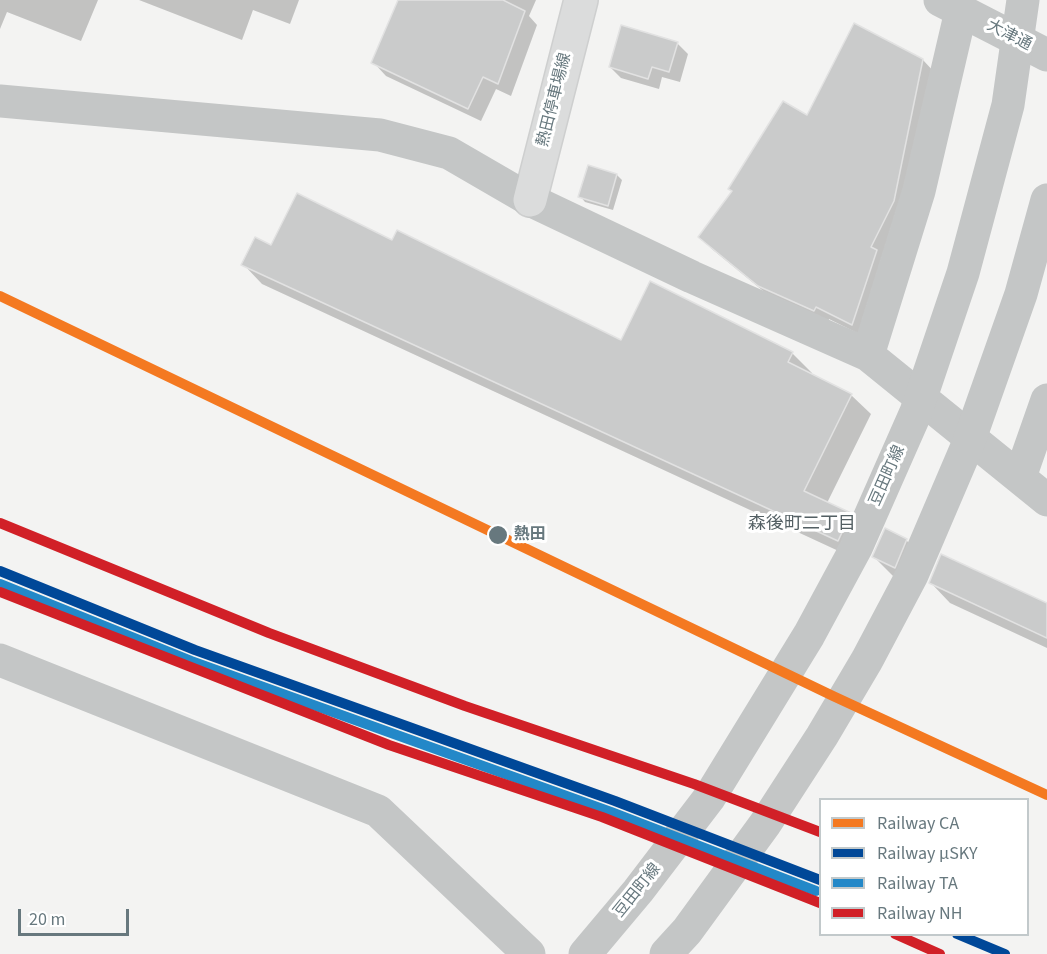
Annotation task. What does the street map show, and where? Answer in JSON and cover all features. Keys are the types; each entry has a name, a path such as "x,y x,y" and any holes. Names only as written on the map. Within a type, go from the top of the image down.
{"main road":[{"name":"熱田停車場線","path":"530,200 581,0"}],"street":[{"name":"豆田町線","path":"585,954 638,891 709,798 809,635 856,549 916,412 963,273 1008,105 1023,0"},
{"path":"868,355 919,191 951,5"},
{"name":"大津通","path":"951,5 1047,55"},
{"path":"0,101 381,135 449,153 530,200 692,277 868,355 1047,500"},
{"path":"666,954 687,931 765,824 822,736 867,660 912,575 968,444 1021,294 1047,200"},
{"path":"1020,477 1047,400"},
{"path":"0,660 378,811 517,950"}],"building":[{"path":"398,0 503,0 525,11 498,84 483,77 468,109 371,63"},
{"path":"854,23 923,59 894,201 871,247 877,250 852,325 816,307 814,311 758,286 698,237 732,191 728,189 783,101 807,115"},
{"path":"621,25 678,42 669,72 652,67 648,79 609,67"},
{"path":"588,165 617,174 608,206 578,197"},
{"path":"297,193 392,240 397,230 621,340 650,281 793,352 788,362 852,394 804,491 851,513 838,541 241,265 255,237 271,245"},
{"path":"885,528 907,539 895,568 872,557"},
{"path":"941,554 1047,603 1047,638 929,583"}],"rail line":[{"name":"CA","path":"0,296 833,696 1047,795"},
{"name":"NH","path":"0,523 269,633 465,706 694,784 819,832"},
{"name":"μSKY","path":"0,571 195,650 615,801 819,880"},
{"name":"TA","path":"0,584 191,661 611,812 816,891"},
{"name":"NH","path":"0,592 389,745 602,817 819,903"},
{"name":"NH","path":"900,936 940,954"},
{"name":"μSKY","path":"962,936 1005,954"}],"place":[{"name":"熱田","path":"498,535"}],"district":[{"name":"森後町二丁目","path":"802,525"}]}
